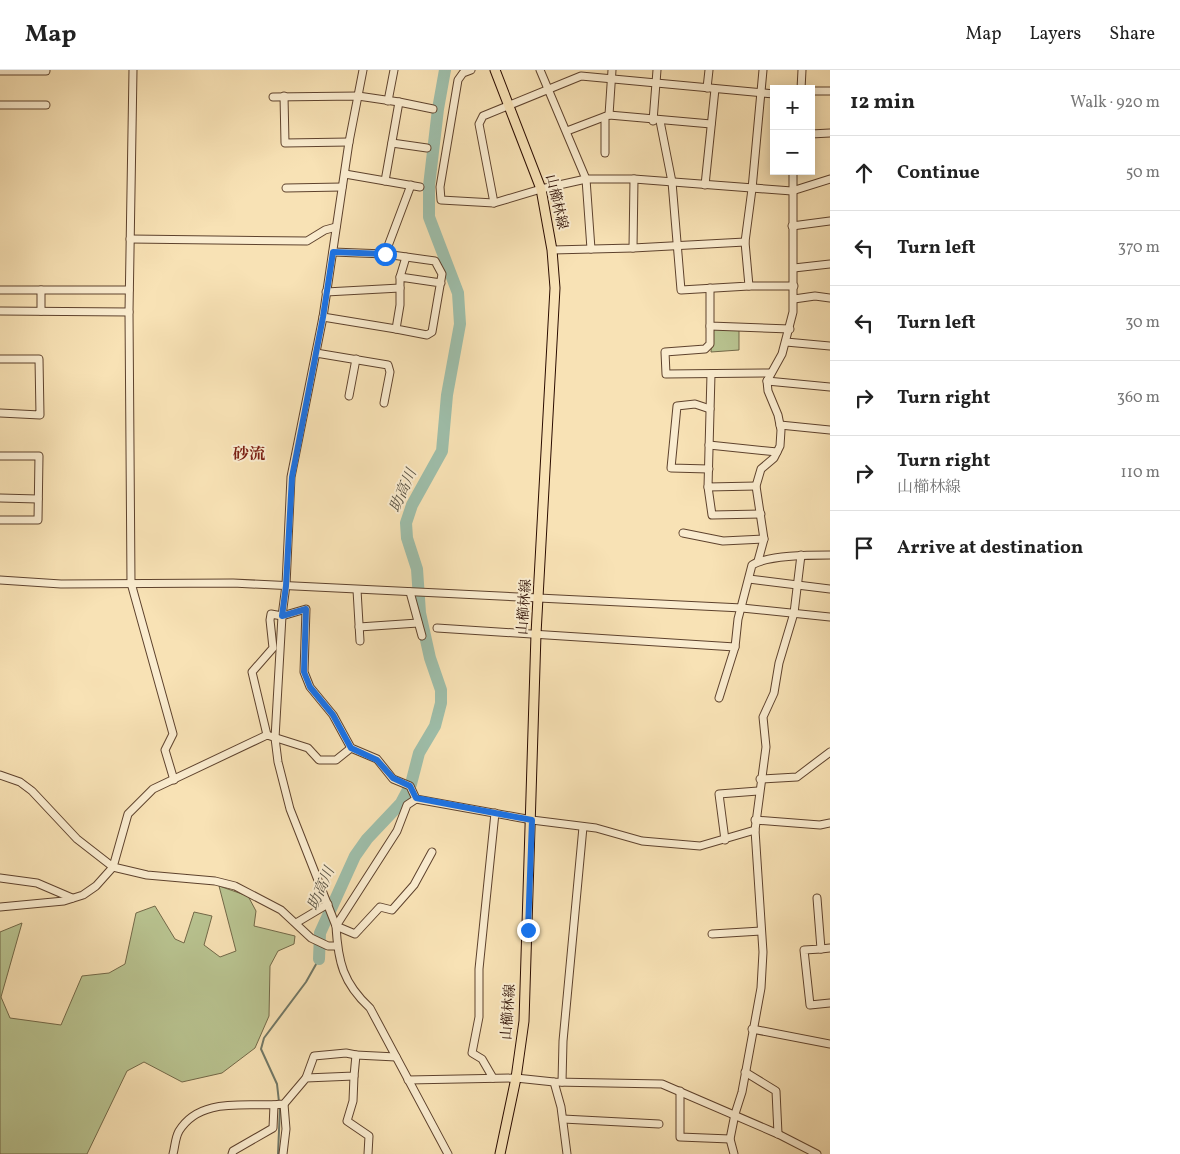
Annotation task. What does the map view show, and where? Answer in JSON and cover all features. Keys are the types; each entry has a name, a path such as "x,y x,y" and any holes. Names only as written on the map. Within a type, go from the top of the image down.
{"main road":[{"name":"山櫛林線","path":"495,70 541,189 552,250 555,288 540,598 536,634 532,820 524,1021 516,1078 500,1154"}],"street":[{"path":"133,70 129,290 130,583 172,734 164,750 174,780"},
{"path":"363,70 349,142 323,317 292,477 275,738 278,762 290,809 336,926 337,946 346,981 356,995 370,1008 448,1154"},
{"path":"388,101 394,70"},
{"path":"471,70 463,73 458,80 440,187 441,200 494,203 541,189 586,180 634,179 792,191 830,180"},
{"path":"540,70 586,180 591,249"},
{"path":"605,153 612,70"},
{"path":"657,70 657,121 672,182 679,246 681,290 749,286 794,286"},
{"path":"705,185 711,124 709,70"},
{"path":"749,286 744,242 752,189 762,70"},
{"path":"801,85 802,70"},
{"path":"0,71 46,71"},
{"path":"494,203 480,124 482,116 580,73 612,79 770,94"},
{"path":"815,91 830,90"},
{"path":"273,96 358,96 433,109"},
{"path":"284,96 285,143 349,142"},
{"path":"385,181 398,102"},
{"path":"0,105 46,105"},
{"path":"567,132 607,116 711,124"},
{"path":"815,134 830,133"},
{"path":"392,143 427,148"},
{"path":"345,174 420,187"},
{"path":"758,561 764,538 756,486 761,469 777,452 780,446 780,425 768,391 767,381 786,342 790,329 794,299 793,175"},
{"path":"634,179 634,248"},
{"path":"385,254 411,186"},
{"path":"286,188 342,188"},
{"path":"792,226 830,221"},
{"path":"130,239 307,240 325,230 336,227"},
{"path":"552,250 744,242"},
{"path":"323,317 396,328 427,335 432,332 441,283 442,274 435,261 385,254 333,252"},
{"path":"396,328 400,305 400,277 406,257"},
{"path":"794,268 830,264"},
{"path":"400,277 441,283"},
{"path":"326,292 400,288"},
{"path":"710,288 710,344 705,349 665,352 666,374 771,373"},
{"path":"0,290 129,290"},
{"path":"41,290 42,311"},
{"path":"794,299 815,296 830,298"},
{"path":"0,311 129,312"},
{"path":"710,326 790,329"},
{"path":"786,342 830,346"},
{"path":"316,353 388,365 390,372 384,403"},
{"path":"349,396 356,359"},
{"path":"0,360 39,360 40,416 0,413"},
{"path":"711,374 708,488 712,515 761,514"},
{"path":"767,381 830,387"},
{"path":"709,469 670,468 677,406 695,404 710,409"},
{"path":"780,425 830,430"},
{"path":"709,445 777,452"},
{"path":"0,456 39,456 38,520 0,520"},
{"path":"708,488 756,486"},
{"path":"0,498 38,499"},
{"path":"682,533 724,540 764,538"},
{"path":"734,1154 730,1139 734,1114 742,1092 761,988 763,952 755,820 766,747 762,717 777,681 779,663 794,613 801,555"},
{"path":"720,698 734,647 738,620 752,565 758,561 801,555 830,555"},
{"path":"748,579 830,589"},
{"path":"0,580 44,584 233,583 742,608 830,617"},
{"path":"357,590 360,641"},
{"path":"412,592 422,636"},
{"path":"267,735 252,672 273,648 270,616 272,614 282,616 306,609 304,672 310,687 333,715 351,748 377,760 393,778 410,786 416,798"},
{"path":"359,627 418,623"},
{"path":"437,628 734,647"},
{"path":"0,907 34,905 72,898 96,886 113,867 128,814 153,788 174,780 267,735 308,748 319,760 336,760 351,748"},
{"path":"760,778 797,777 830,752"},
{"path":"0,775 20,782 32,791 77,840 113,867 146,875 215,881 235,886 281,910 311,938 328,946 337,946"},
{"path":"725,840 719,794 758,791"},
{"path":"336,926 396,832 407,805 416,798 532,820 583,827 628,836 642,841 700,846 755,830"},
{"path":"493,1078 482,1059 472,1053 479,1017 478,969 496,813"},
{"path":"755,820 820,825 830,823"},
{"path":"562,1082 563,1041 583,827"},
{"path":"336,926 355,934 380,907 392,910 414,885 432,852"},
{"path":"0,878 37,883 72,898"},
{"path":"817,898 821,949"},
{"path":"296,923 328,904"},
{"path":"712,934 761,931"},
{"path":"830,948 804,950 810,1005 830,1003"},
{"path":"752,1029 830,1044"},
{"path":"173,1154 178,1133 186,1122 205,1109 242,1104 284,1104 306,1078 314,1056 346,1053 396,1058"},
{"path":"356,1055 353,1101 347,1121 369,1136 368,1154"},
{"path":"745,1072 776,1091 778,1134"},
{"path":"306,1078 354,1076"},
{"path":"408,1080 516,1078 554,1082 662,1084 734,1114 817,1154"},
{"path":"554,1082 563,1119 567,1154"},
{"path":"680,1092 680,1137 730,1139"},
{"path":"283,1154 286,1129 284,1104"},
{"path":"232,1154 233,1151 274,1128 274,1105"},
{"path":"563,1119 659,1124"}],"green space":[{"path":"715,329 739,330 739,350 711,352 712,333"},
{"path":"219,886 248,896 256,911 254,926 295,936 294,944 278,951 270,966 269,1016 255,1048 222,1073 182,1082 144,1062 127,1071 87,1154 0,1154 0,932 22,923 1,997 10,1018 61,1025 82,976 109,973 125,964 136,913 155,906 175,939 184,943 194,912 212,916 204,945 220,957 236,951"}],"waterway":[{"name":"助高川","path":"319,959 320,933 355,856 367,839 401,803 411,784 419,753 435,726 441,703 441,690 430,658 420,613 417,569 407,538 406,523 412,505 442,451 447,395 460,324 458,293 429,217 429,186 438,109 445,70"},
{"path":"279,1102 277,1084 261,1049 264,1038 306,982 319,959"},
{"path":"278,1154 280,1107"}],"district":[{"name":"砂流","path":"249,455"}],"route":[{"path":"385,254 333,252 323,317 292,477 286,586 282,616 306,609 304,672 310,687 333,715 351,748 377,760 393,778 410,786 416,798 532,820 528,930"}]}
